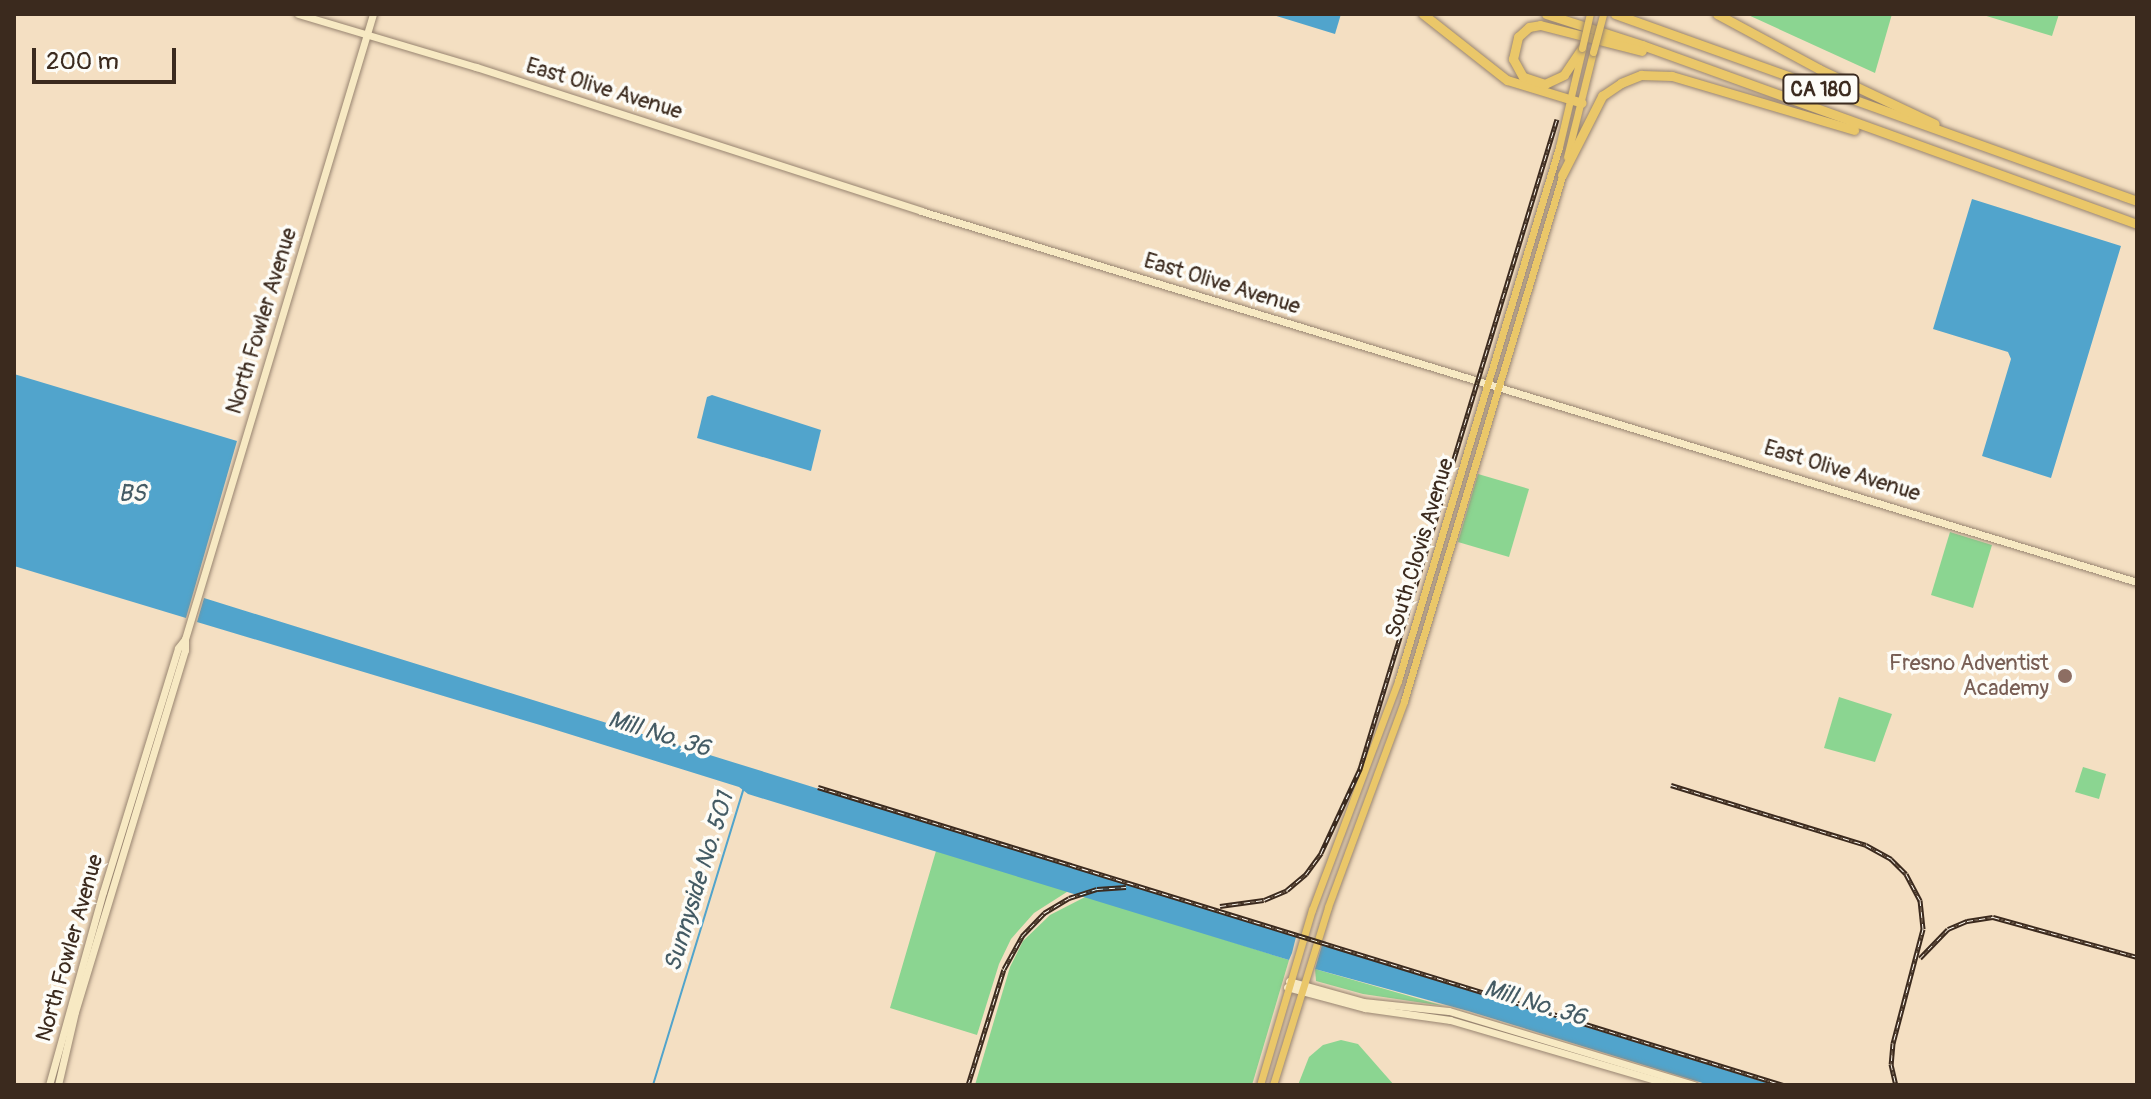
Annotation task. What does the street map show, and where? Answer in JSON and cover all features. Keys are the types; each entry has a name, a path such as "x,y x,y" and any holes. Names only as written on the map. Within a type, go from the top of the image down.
{"highway":[{"path":"1423,14 1499,75 1526,89 1577,102"},
{"name":"CA 180","path":"1546,14 2137,224"},
{"name":"CA 180","path":"1615,14 2137,201"},
{"path":"1717,14 1819,69 2026,163"},
{"path":"1582,48 1564,75 1545,84 1527,80 1514,64 1518,37 1529,27 1540,25 1572,30 1722,75"},
{"path":"1562,175 1602,96 1626,80 1648,74 1685,80 1938,155"}],"main road":[{"name":"East Olive Avenue","path":"298,14 906,206 1499,388 1635,426 2137,582"},
{"name":"North Fowler Avenue","path":"58,1085 75,1012 185,650 195,603 373,14"},
{"name":"South Clovis Avenue","path":"1273,1085 1311,959 1401,710 1548,223 1562,175 1577,102 1582,48 1590,14"},
{"name":"South Clovis Avenue","path":"1260,1085 1301,943 1392,703 1559,147 1577,102 1603,14"},
{"path":"1548,223 1544,216 1559,147"},
{"name":"North Fowler Avenue","path":"49,1085 178,648 185,639"},
{"path":"139,801 151,750 148,747"},
{"path":"1288,984 1365,1002 1431,1007 1694,1085"},
{"path":"1303,988 1365,1008 1420,1015 1575,1055 1673,1085"},
{"path":"1420,1015 1425,1011 1482,1020"}],"green space":[{"path":"1746,14 1892,14 1875,73"},
{"path":"1980,14 2059,14 2052,36"},
{"path":"1478,474 1529,489 1509,557 1458,542"},
{"path":"1950,532 1992,545 1973,608 1931,595"},
{"path":"1839,697 1892,714 1875,762 1824,748"},
{"path":"2083,767 2106,774 2099,799 2075,792"},
{"path":"936,851 1070,890 1034,913 1011,939 999,964 977,1035 890,1008"},
{"path":"1087,896 1289,960 1252,1085 975,1085 1010,967 1023,941 1050,915"},
{"path":"1315,969 1444,1006 1363,994 1316,981"},
{"path":"1341,1040 1358,1044 1394,1085 1298,1085 1309,1057 1323,1045"}],"water":[{"path":"1270,14 1341,14 1335,34"},
{"path":"1972,199 2121,246 2051,478 1982,456 2011,359 2008,352 1933,329"},
{"name":"BS","path":"14,374 237,441 186,618 14,566"},
{"path":"712,395 821,430 811,471 697,438 707,397"},
{"path":"204,598 1296,937 1292,953 1289,960 748,794 739,787 540,725 197,622"},
{"path":"1322,945 1774,1085 1709,1085 1468,1011 1315,969"}],"waterway":[{"name":"Sunnyside No. 501","path":"653,1085 744,788"}],"railway":[{"path":"1220,906 1264,900 1287,890 1306,874 1321,853 1360,769 1557,119"},
{"path":"1671,785 1866,845 1891,859 1906,874 1920,900 1923,929 1893,1043 1891,1064 1896,1085"},
{"path":"818,787 1783,1085"},
{"path":"968,1085 1004,969 1022,936 1044,913 1069,898 1097,889 1126,887"},
{"path":"1920,958 1948,929 1967,921 1993,917 2137,957"}],"place":[{"name":"Fresno Adventist Academy","path":"2065,676"}],"water label":[{"name":"Mill No. 36","path":"659,734"},
{"name":"Mill No. 36","path":"1535,1003"}]}
